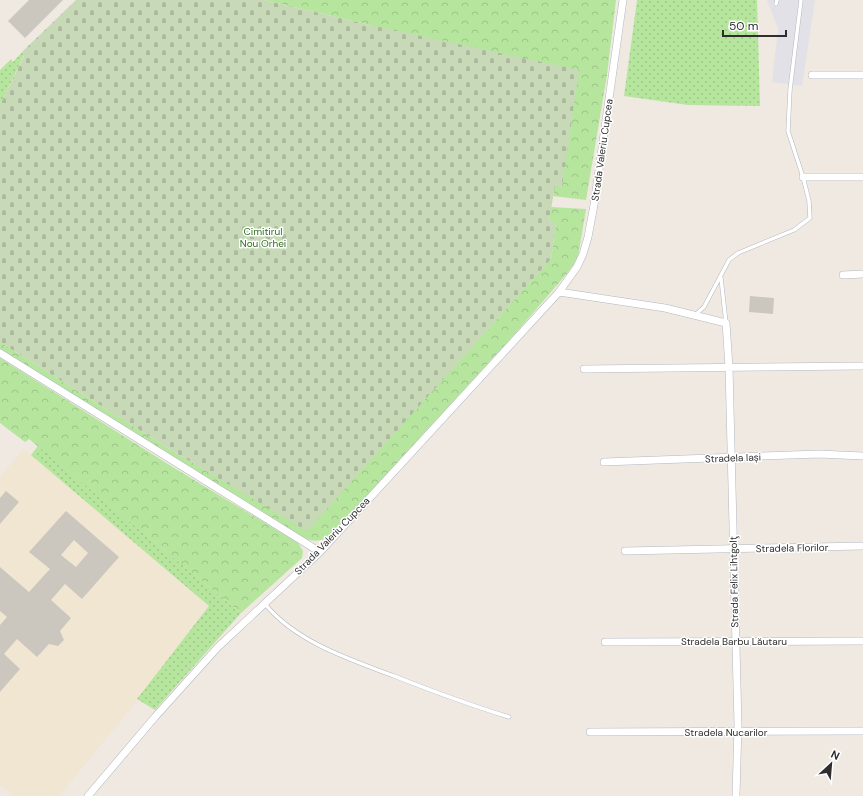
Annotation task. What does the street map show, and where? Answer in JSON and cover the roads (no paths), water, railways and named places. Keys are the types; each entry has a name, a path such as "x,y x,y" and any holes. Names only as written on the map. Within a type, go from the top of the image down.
{"street":[{"name":"Strada Valeriu Cupcea","path":"88,796 152,720 218,647 320,552 559,292 578,267 588,237 598,182 623,0"},
{"path":"812,75 863,75"},
{"path":"803,177 863,177"},
{"path":"843,275 863,274"},
{"path":"559,292 628,301 726,323"},
{"name":"Strada Felix Lihtgolţ","path":"726,323 732,458 738,732 736,796"},
{"path":"0,354 320,552"},
{"path":"584,368 863,366"},
{"name":"Stradela Iași","path":"604,462 819,454 863,456"},
{"name":"Stradela Florilor","path":"624,551 863,546"},
{"name":"Stradela Barbu Lăutaru","path":"605,642 863,641"},
{"name":"Stradela Nucarilor","path":"590,732 863,732"}],"lane":[{"path":"695,316 704,306 729,260 738,253 794,230 810,218 809,201 803,177 788,131 790,90 800,0"},
{"path":"721,276 726,323"},
{"path":"264,603 278,619 307,639 352,660 459,701 509,718"}],"park label":[{"name":"Cimitirul Nou Orhei","path":"263,236"}]}
